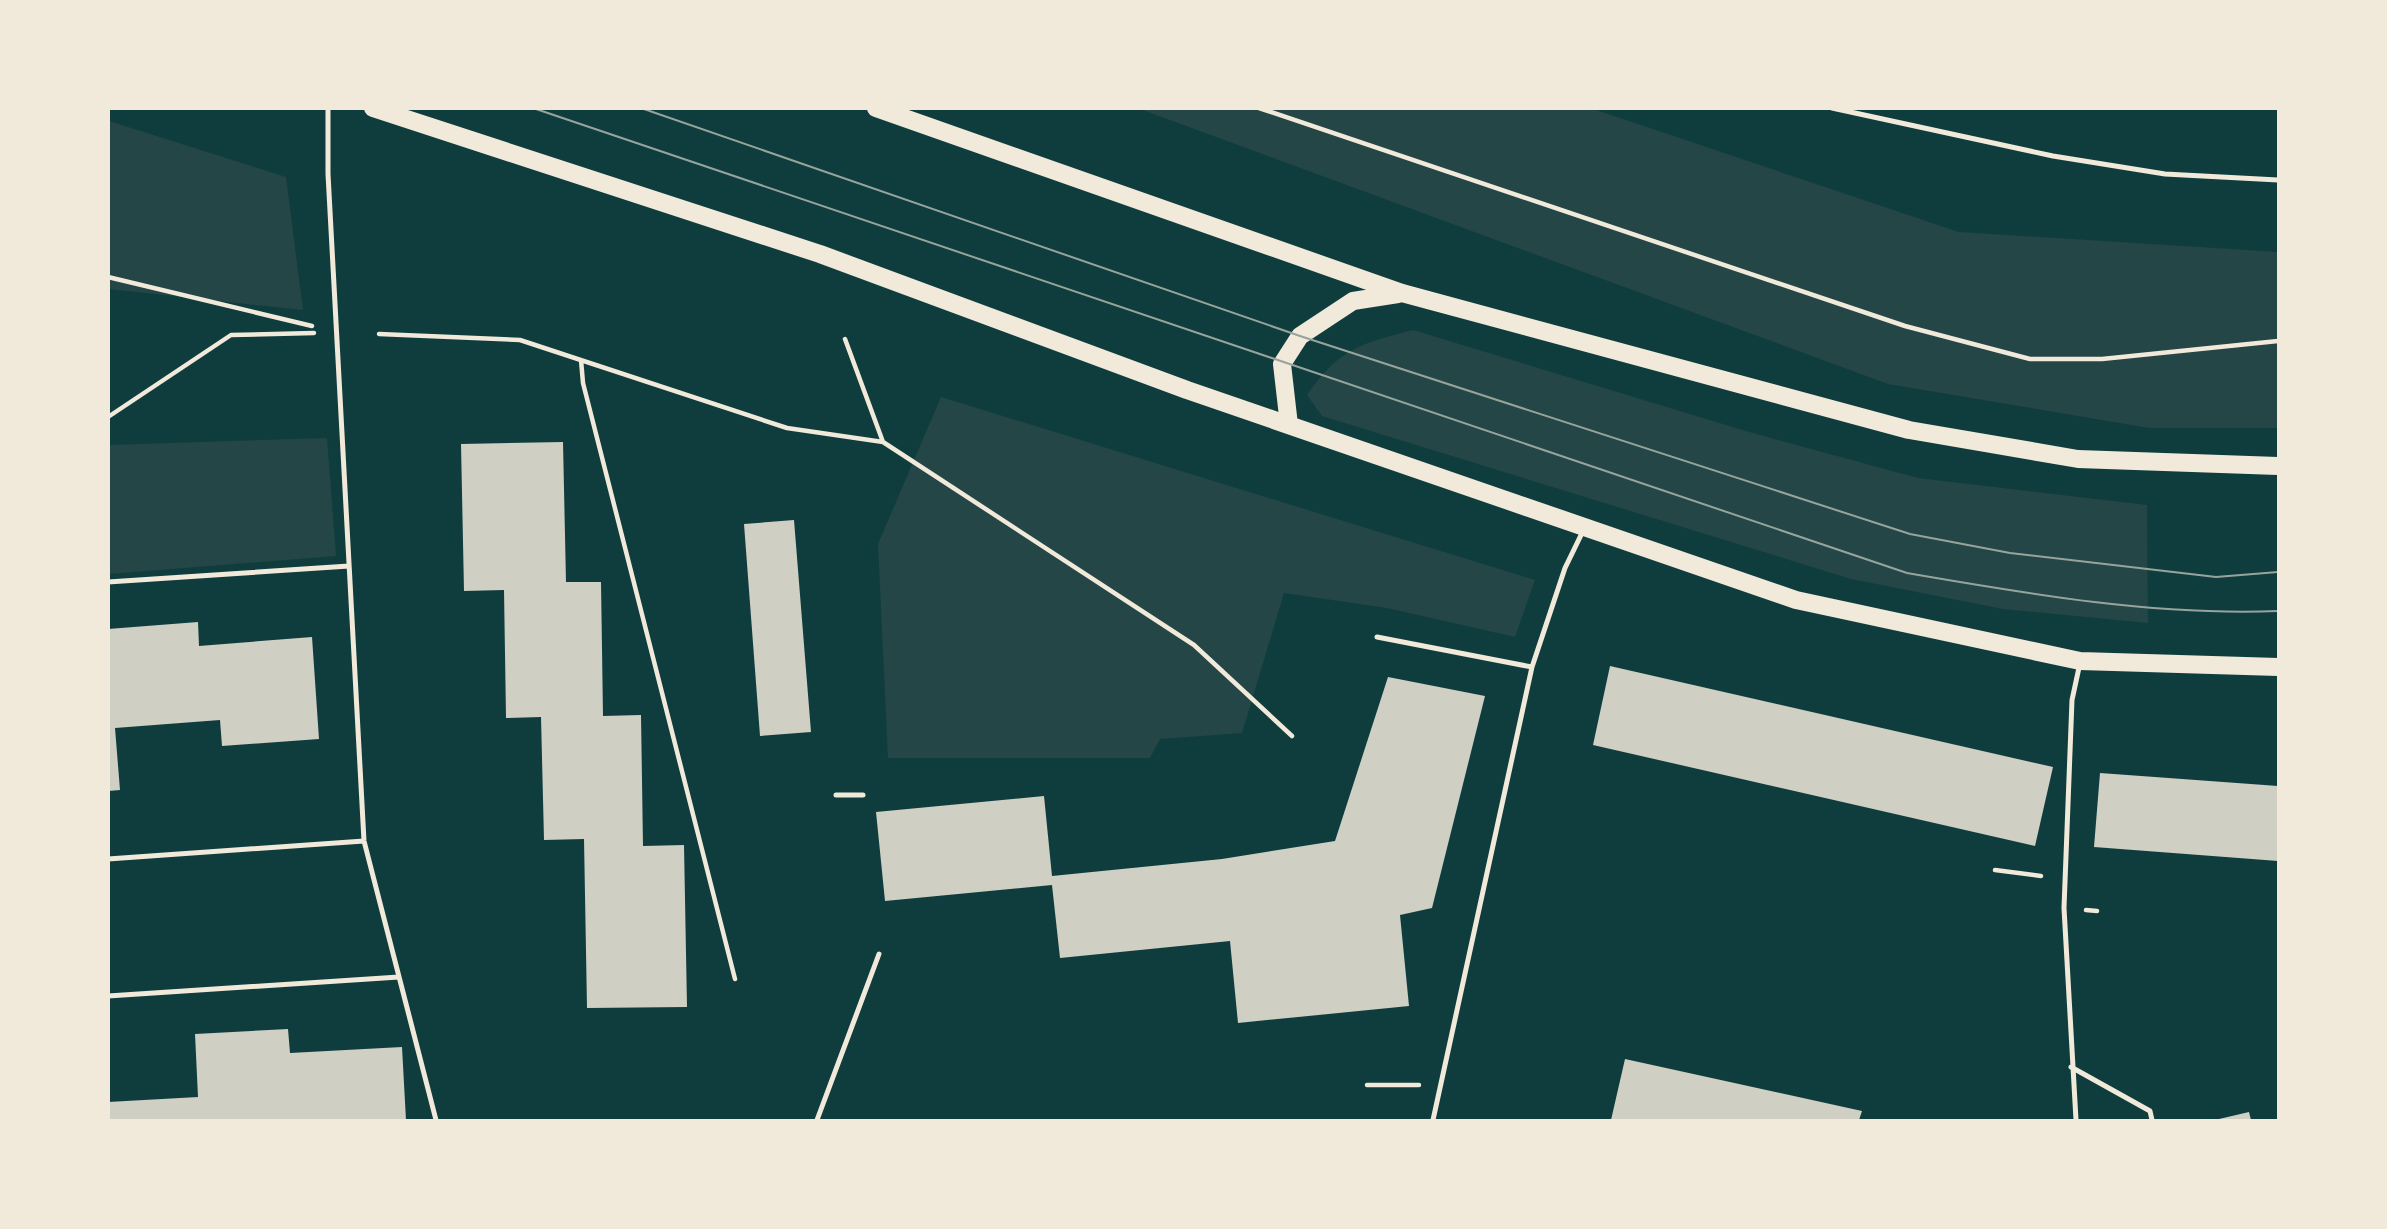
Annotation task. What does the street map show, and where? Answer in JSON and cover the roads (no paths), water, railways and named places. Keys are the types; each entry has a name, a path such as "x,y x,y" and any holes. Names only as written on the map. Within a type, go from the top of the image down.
{"main road":[{"path":"373,108 820,254 1289,425 1796,600 2080,662 2278,667"},
{"path":"876,108 1402,293 1909,430 2078,459 2278,466"},
{"path":"1289,425 1282,364 1300,336 1353,301 1402,293"}],"lane":[{"path":"328,108 328,174 364,841 436,1121"},
{"path":"1832,108 2066,158 2165,174 2278,180"},
{"path":"1433,1121 1532,667 1565,568 1584,528"},
{"path":"108,582 349,566"},
{"path":"1377,637 1532,667"},
{"path":"2076,1121 2064,908 2072,699 2080,662"},
{"path":"836,796 863,795"},
{"path":"108,859 364,841"},
{"path":"817,1121 879,954"},
{"path":"108,996 399,977"},
{"path":"2071,1067 2150,1111 2152,1121"}],"tram line":[{"path":"533,108 1907,573 2046,596 2139,607 2232,612 2278,611"},
{"path":"641,108 1300,336 1910,534 2010,553 2216,577 2278,572"}]}
